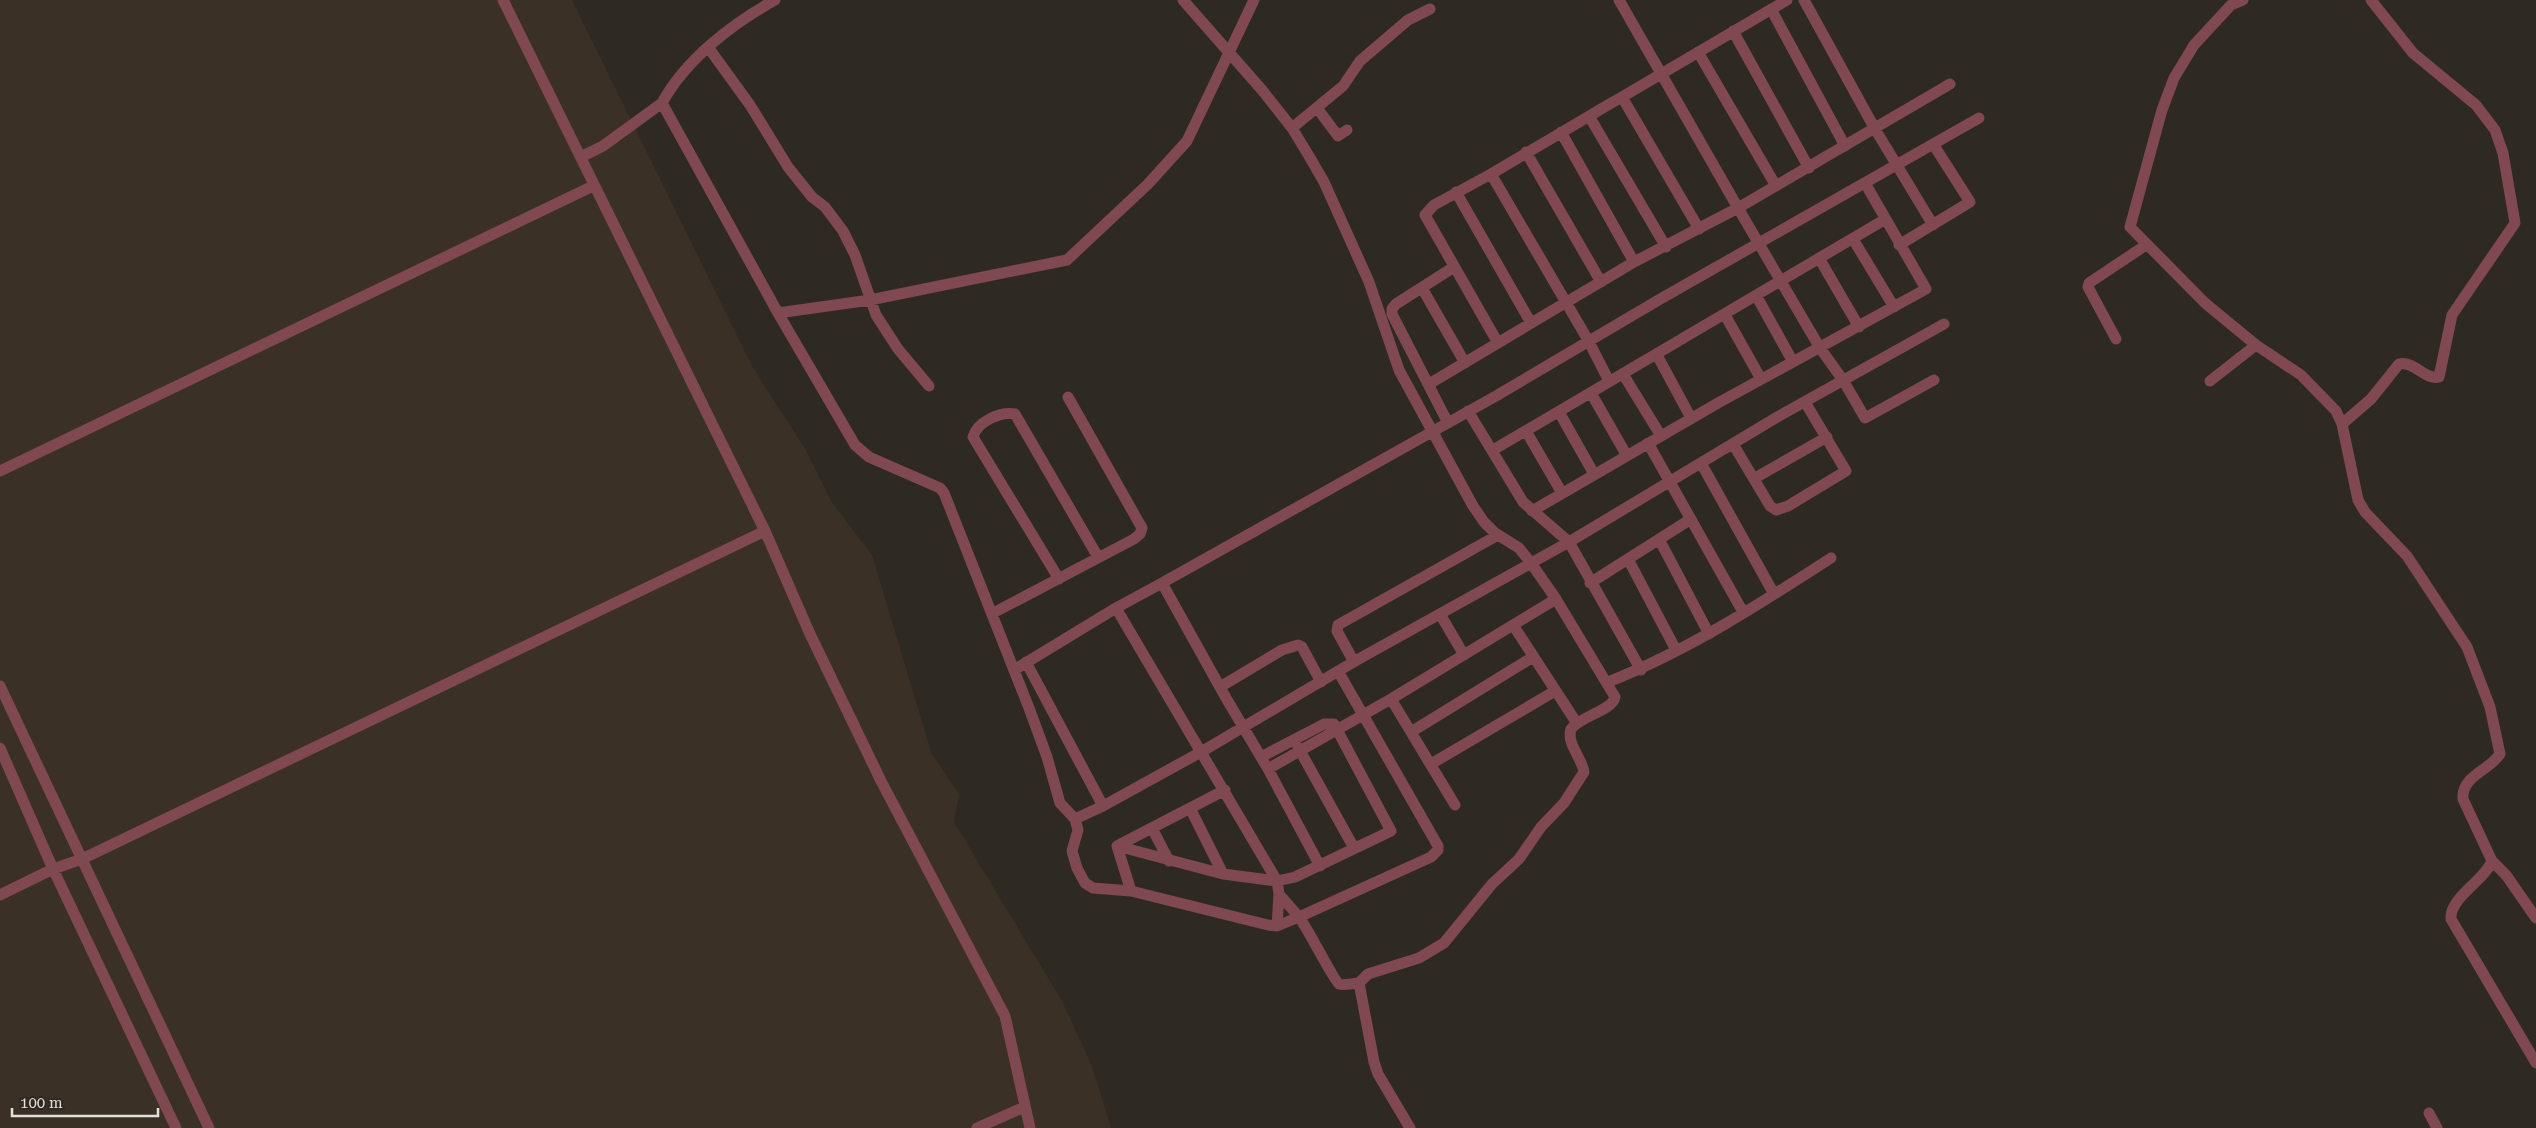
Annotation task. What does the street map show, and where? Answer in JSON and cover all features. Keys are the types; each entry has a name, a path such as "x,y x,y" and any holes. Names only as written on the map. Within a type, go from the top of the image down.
{"street":[{"path":"503,0 593,186 765,531 810,634 881,780 1005,1016 1030,1128"},
{"path":"581,158 603,146 662,103 681,74 708,48 775,0"},
{"path":"1183,0 1292,128 1324,182 1369,282 1399,370 1473,506 1484,522 1498,535 1519,548 1531,563 1556,599 1612,690 1611,704 1576,722 1569,734 1581,760 1583,776 1564,803 1541,827 1519,859 1492,884 1444,942 1419,958 1368,974 1359,983 1342,984 1336,980 1320,948 1299,917 1279,894"},
{"path":"778,313 870,300 1067,260 1148,184 1187,141 1254,0"},
{"path":"1619,0 1820,348 1844,380 1865,418 1934,380"},
{"path":"1498,343 1424,215 1434,204 1491,174 1787,0"},
{"path":"1804,0 1896,166 1934,225"},
{"path":"2242,0 2227,3 2190,51 2174,78 2162,110 2148,168 2129,223 2130,227 2205,303 2256,345 2300,375 2336,411 2342,424 2355,492 2361,507 2401,549 2424,579 2467,647 2478,673 2494,720 2500,754 2492,764 2466,784 2462,790 2463,799 2492,862 2506,875 2536,918"},
{"path":"2342,424 2371,399 2399,364 2406,363 2433,377 2439,377 2452,315 2515,223 2503,153 2495,130 2476,105 2412,53 2371,0"},
{"path":"1292,128 1346,83 1360,61 1408,20 1430,9"},
{"path":"1771,9 1845,146"},
{"path":"1733,31 1809,168"},
{"path":"708,48 759,118 788,168 812,196 825,207 843,231 855,254 870,300 889,336 930,386"},
{"path":"1698,52 1776,186"},
{"path":"1429,384 1634,262 1738,208 1950,84"},
{"path":"1622,97 1699,229"},
{"path":"662,103 778,313 855,446 869,458 940,488 944,493 993,613 1047,757 1060,803 1075,819 1078,830 1072,852 1074,862 1085,883 1093,888 1131,891 1277,926 1431,857 1438,850 1438,846 1365,714 1338,671"},
{"path":"1317,108 1338,136 1347,130"},
{"path":"1589,116 1666,247"},
{"path":"1014,670 1116,608 1448,423 1588,340 1979,118"},
{"path":"1561,132 1634,262"},
{"path":"1899,245 1970,202 1933,144"},
{"path":"1526,152 1601,282"},
{"path":"1491,174 1610,381"},
{"path":"1532,511 1691,418 1860,327 1926,289 1884,220 1865,183"},
{"path":"0,471 593,186"},
{"path":"1456,192 1531,323"},
{"path":"1493,450 1884,220"},
{"path":"1853,239 1894,307"},
{"path":"2116,339 2088,287 2089,283 2146,245"},
{"path":"1819,258 1860,327"},
{"path":"1448,423 1392,314 1392,309 1396,304 1454,267"},
{"path":"1422,288 1465,363"},
{"path":"1757,296 1793,362"},
{"path":"1725,315 1761,379"},
{"path":"1075,819 1103,806 1201,752 1338,671 1569,542 1805,402 1944,324"},
{"path":"2210,381 2256,345"},
{"path":"1657,354 1691,418"},
{"path":"1623,374 1661,436"},
{"path":"1591,393 1627,456"},
{"path":"993,613 1134,539 1140,534 1142,528 1068,398"},
{"path":"1733,444 1772,508 1781,510 1788,506 1846,471 1805,402"},
{"path":"1468,411 1493,450 1522,502 1569,542 1590,583 1641,670"},
{"path":"1058,579 973,437 974,432 989,420 1008,412 1015,414 1098,557"},
{"path":"1558,412 1594,474"},
{"path":"1526,431 1562,493"},
{"path":"1755,478 1827,437"},
{"path":"1648,443 1743,612"},
{"path":"1701,463 1774,594"},
{"path":"1590,583 1691,519"},
{"path":"0,895 53,869 82,859 765,531"},
{"path":"1354,662 1338,633 1338,625 1498,535"},
{"path":"1659,539 1709,634"},
{"path":"1612,690 1641,670 1709,634 1831,558"},
{"path":"1628,559 1676,650"},
{"path":"1162,583 1268,769 1320,866"},
{"path":"1268,769 1301,753 1556,599"},
{"path":"1116,608 1277,881 1279,894 1277,926"},
{"path":"1440,614 1464,655"},
{"path":"1513,625 1576,722"},
{"path":"1220,687 1282,650 1298,645 1302,647 1321,682"},
{"path":"1411,732 1533,657"},
{"path":"1026,662 1103,806"},
{"path":"0,686 209,1128"},
{"path":"1431,764 1555,691"},
{"path":"1391,699 1455,805"},
{"path":"1118,846 1223,874 1277,881 1295,877 1320,866 1389,832 1391,829 1334,724 1328,723 1261,757"},
{"path":"1294,740 1354,848"},
{"path":"0,748 53,869 176,1128"},
{"path":"1118,846 1153,830 1225,790"},
{"path":"1190,808 1223,874"},
{"path":"1153,830 1169,860"},
{"path":"1118,846 1131,891"},
{"path":"2492,862 2455,904 2450,913 2451,919 2536,1063"},
{"path":"1359,983 1378,1074 1410,1128"},
{"path":"977,1128 1024,1107"},
{"path":"2429,1113 2437,1128"}],"shaded area":[{"path":"0,0 572,0 752,366 805,449 831,501 872,555 931,752 959,794 954,822 1062,1001 1092,1066 1111,1128 0,1128"}]}
